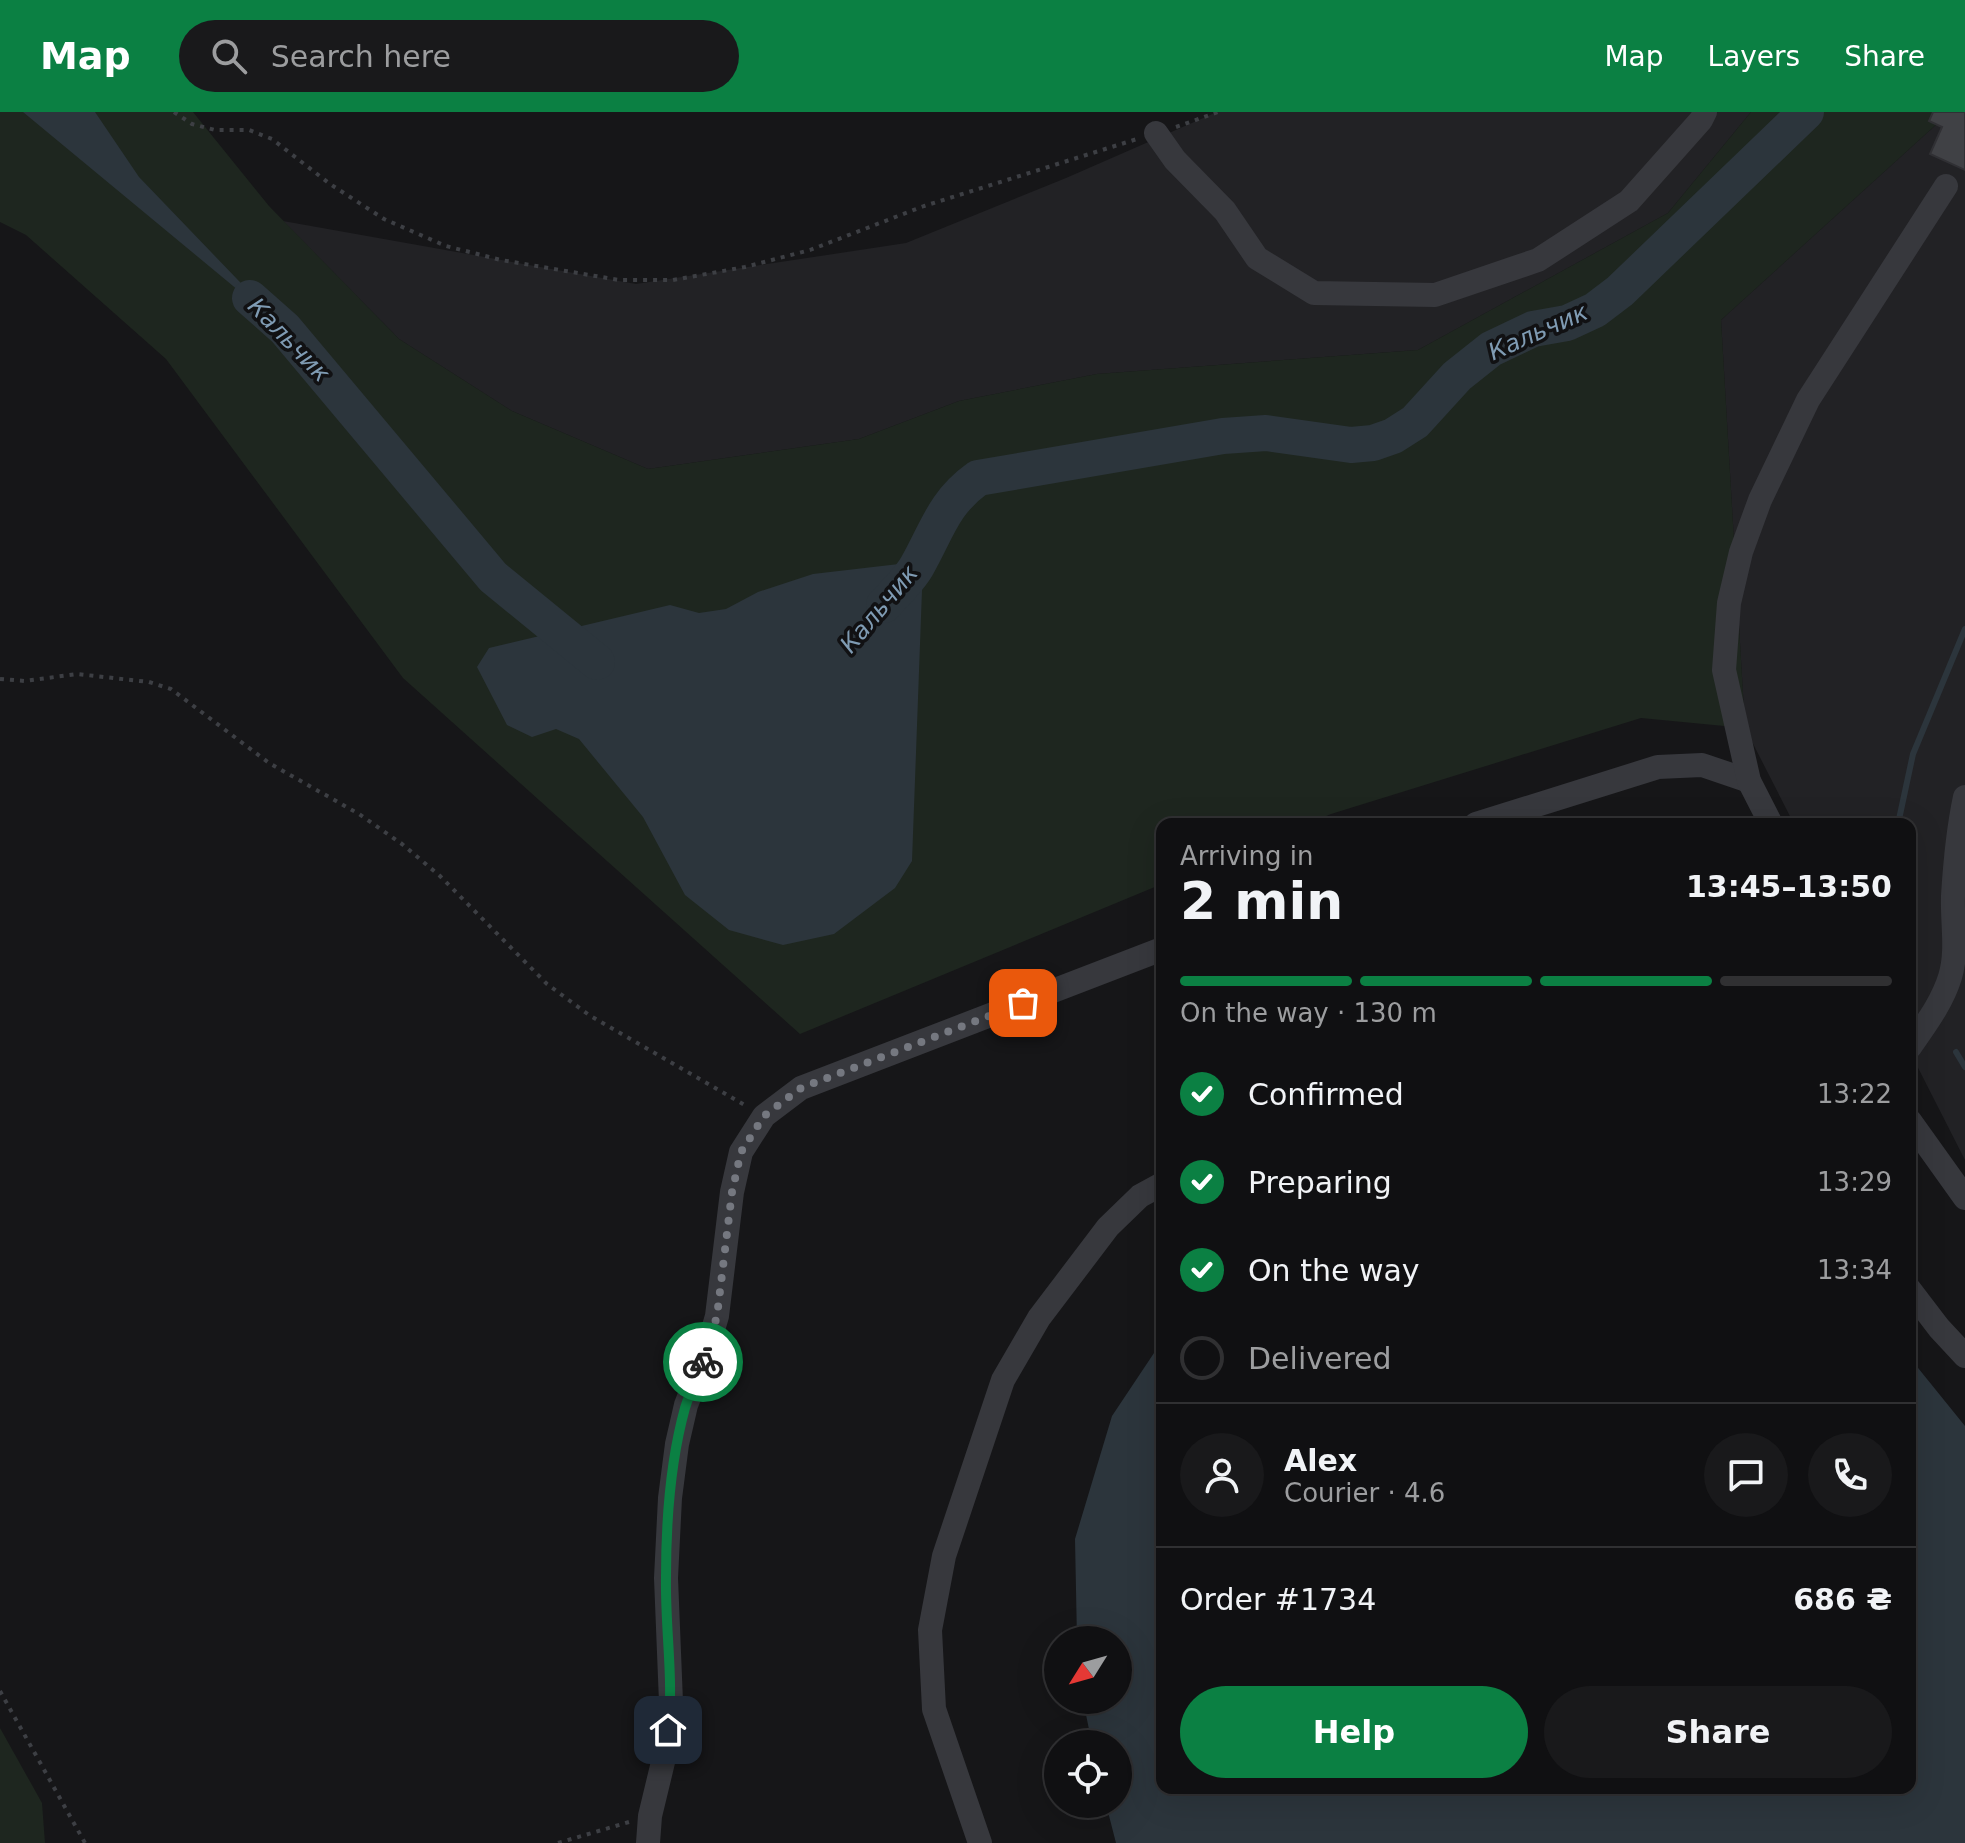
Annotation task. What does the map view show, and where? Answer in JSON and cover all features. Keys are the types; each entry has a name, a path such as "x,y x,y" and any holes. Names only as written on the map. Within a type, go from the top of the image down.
{"street":[{"path":"1156,133 1175,160 1225,211 1257,258 1314,293 1435,295 1538,260 1629,201 1705,112"},
{"path":"1768,818 1749,781 1724,670 1729,603 1741,552 1760,500 1808,400 1946,186"},
{"path":"1495,818 1658,767 1702,765 1749,781"},
{"path":"1916,1038 1958,984 1953,899 1959,825 1965,797"},
{"path":"648,1843 671,1702 666,1578 670,1498 677,1444 686,1405 717,1316 732,1192 741,1152 764,1116 801,1088 1156,951"},
{"path":"1916,1129 1965,1198"},
{"path":"980,1843 934,1709 930,1630 944,1556 1003,1380 1039,1318 1108,1227 1140,1196 1156,1187"},
{"path":"1916,1298 1965,1356"}],"path":[{"path":"174,112 192,124 215,130 249,130 272,139 330,184 384,219 446,246 501,260 619,280 673,280 745,267 810,250 924,206 1218,112"},
{"path":"0,679 25,681 77,674 149,682 171,689 269,763 359,814 402,844 440,876 547,984 589,1015 764,1116"},
{"path":"0,1691 86,1843"},
{"path":"558,1843 650,1816"}],"shaded area":[{"path":"0,112 193,112 269,206 399,339 512,411 648,469 859,439 959,401 1097,374 1418,350 1668,213 1751,112 1950,112 1721,320 1745,728 1641,718 1322,818 1156,818 1156,886 800,1034 403,678 166,359 26,235 0,222"},
{"path":"1217,112 1751,112 1668,213 1418,350 1097,374 959,401 859,439 648,469 512,411 399,339 283,221 636,284 906,243"},
{"path":"1950,112 1965,112 1965,1160 1916,1064 1916,818 1791,818 1745,728 1721,320"},
{"path":"0,1728 42,1803 45,1843 0,1843"}],"water":[{"path":"23,112 95,112 139,177 285,329"},
{"path":"899,564 915,569 922,590 912,861 895,888 834,934 783,945 729,930 685,895 643,817 579,739 556,729 532,737 507,725 477,667 489,648 670,605 699,613 726,609 758,592 813,574"},
{"path":"1156,1350 1156,1794 1916,1794 1916,1365 1965,1426 1965,1843 1116,1843 1110,1818 1132,1818 1132,1730 1089,1730 1086,1714 1132,1714 1132,1626 1077,1626 1075,1539 1112,1416"}],"building":[{"path":"1933,112 1965,112 1965,170 1930,154 1942,127 1929,121"}],"waterway":[{"name":"Кальчик","path":"884,605 914,571 942,518 957,497 978,478 1223,436 1266,433 1351,445 1373,443 1393,436 1415,422 1457,376 1491,349 1533,329 1567,323 1595,310 1620,291 1806,112"},
{"name":"Кальчик","path":"250,298 285,329 493,577 597,662"},
{"path":"1899,818 1913,754 1965,629"},
{"path":"1956,1052 1965,1067"}],"way so far":[{"path":"703,1362 717,1316 732,1192 741,1152 764,1116 801,1088 1023,1003"}],"route":[{"path":"668,1730 671,1702 666,1578 670,1498 686,1405 703,1362"}]}
